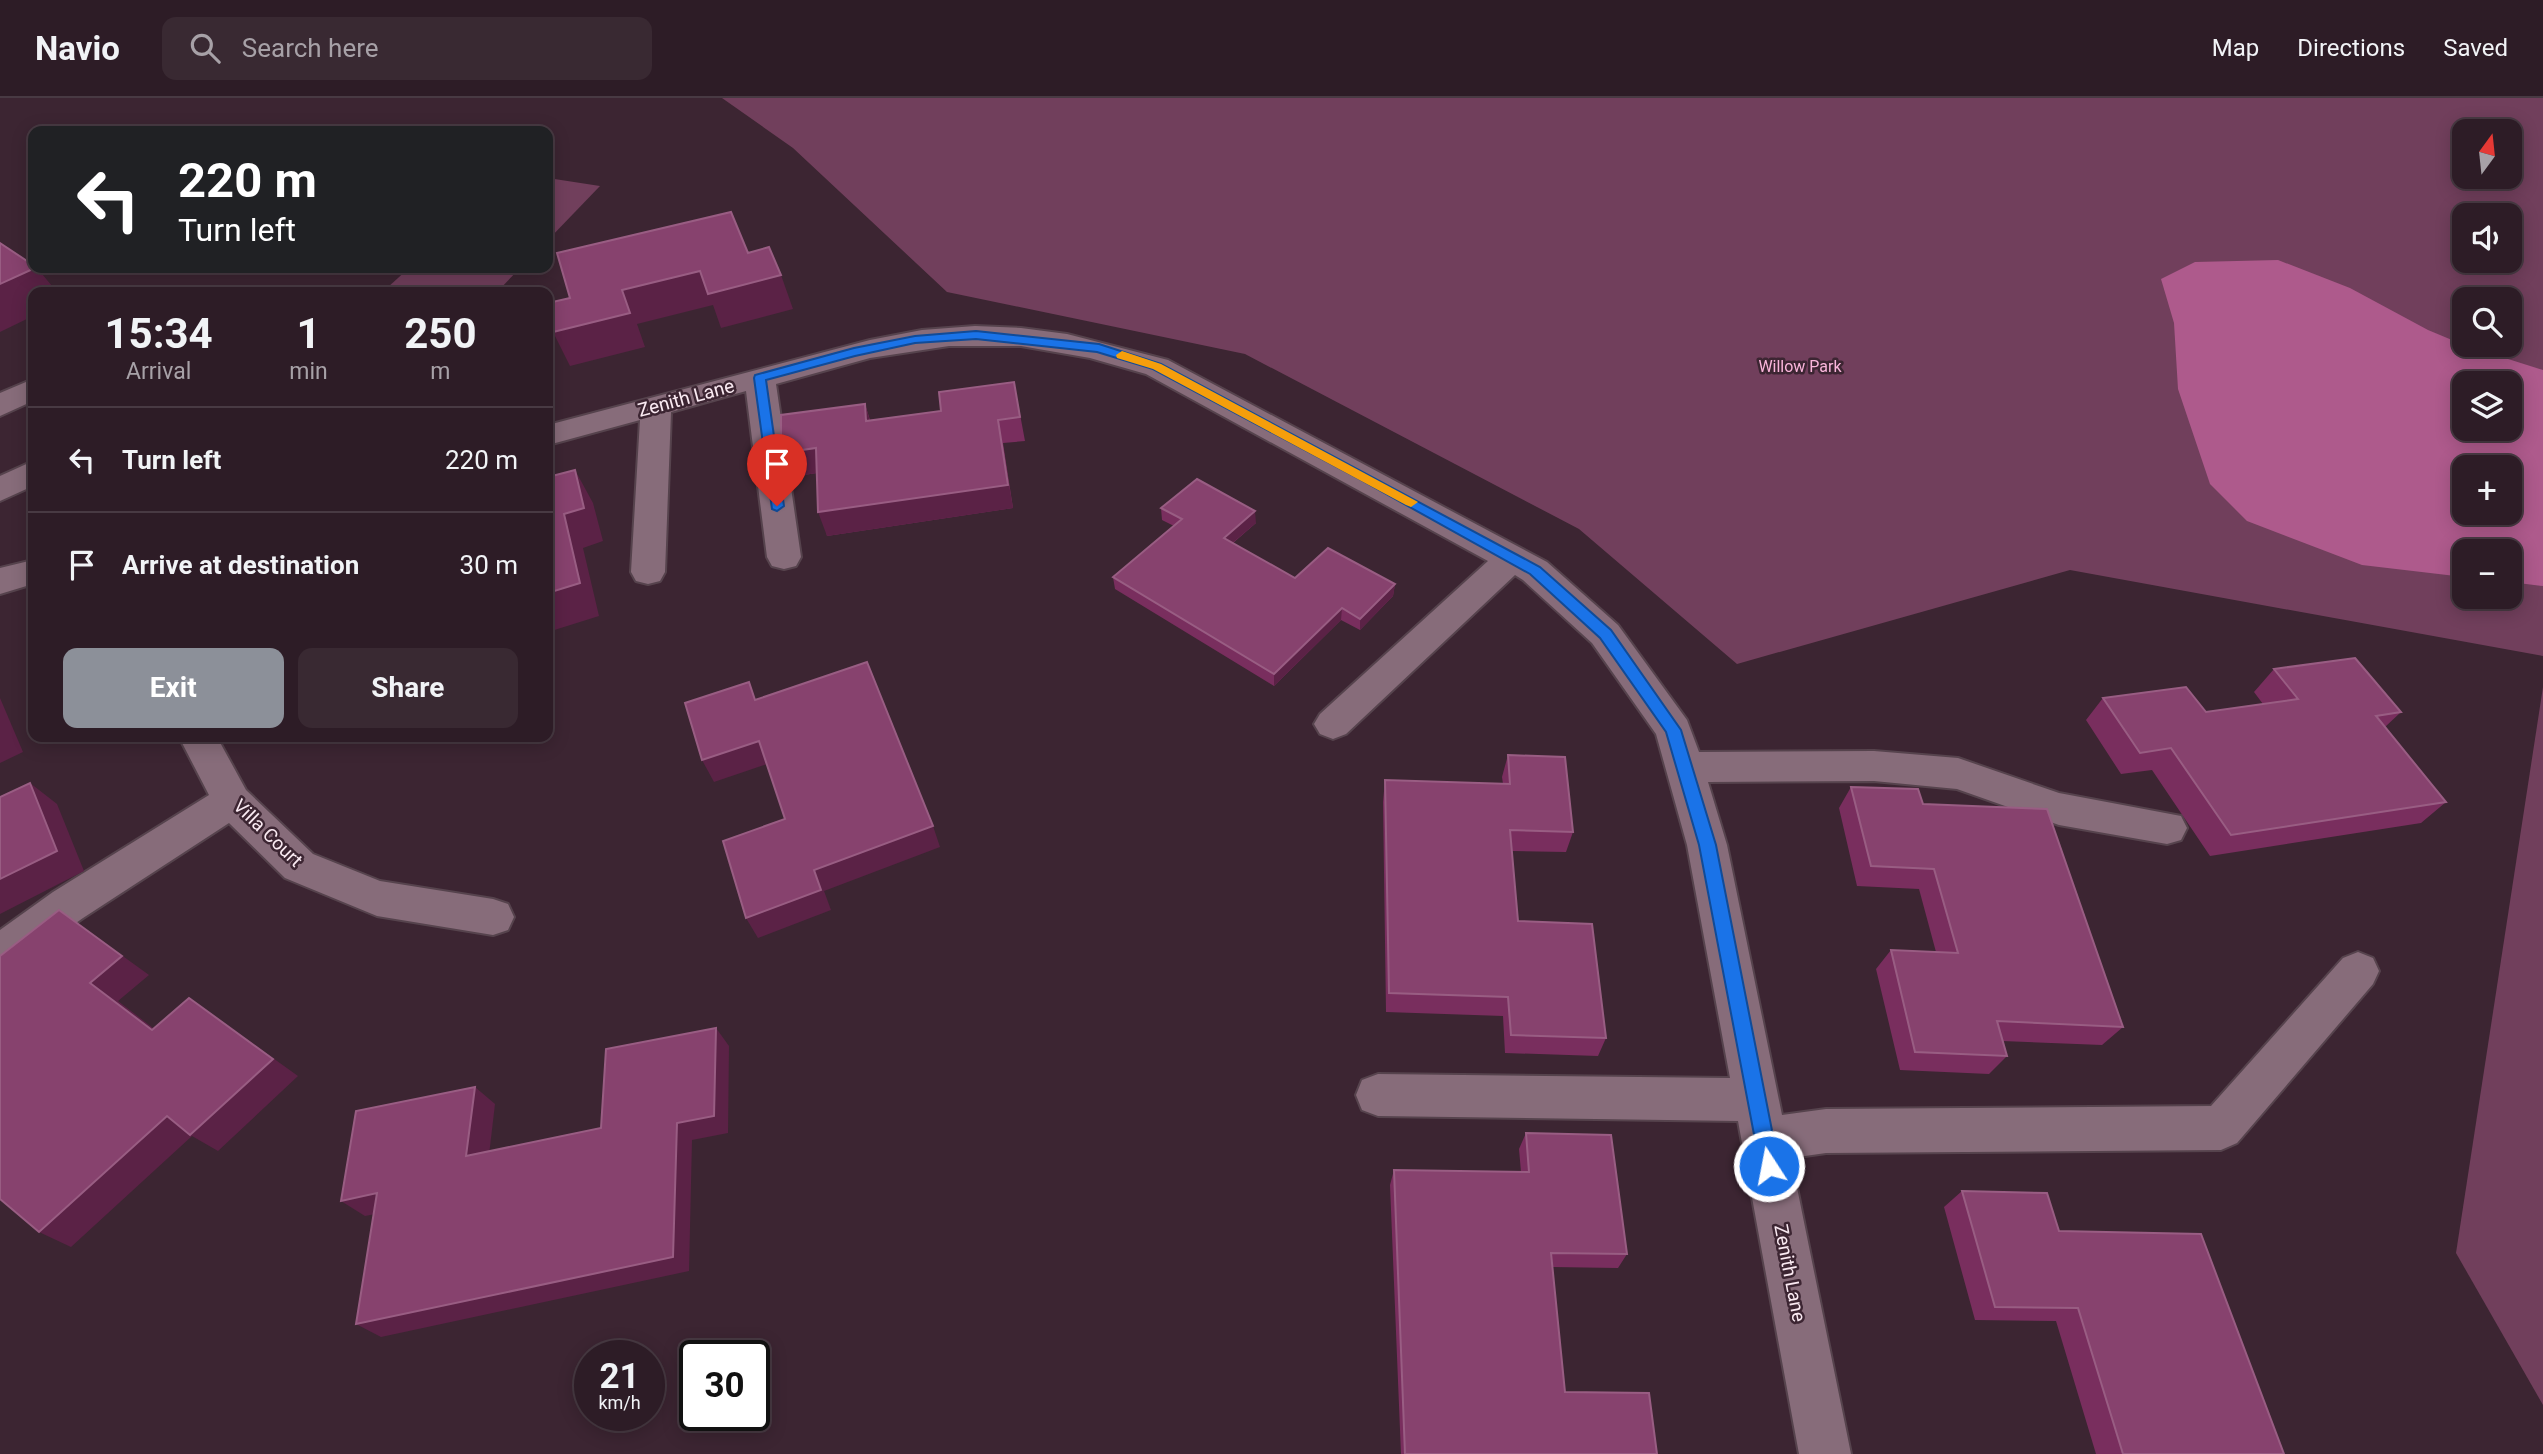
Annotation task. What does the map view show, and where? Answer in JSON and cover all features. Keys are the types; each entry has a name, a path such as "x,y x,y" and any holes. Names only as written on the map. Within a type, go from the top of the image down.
{"street":[{"name":"Zenith Lane","path":"553,434 854,352 915,340 976,335 1099,348 1157,366 1535,571 1605,634 1674,730 1707,845 1825,1454"},
{"path":"760,378 784,557"},
{"path":"0,406 28,392"},
{"path":"648,572 656,406"},
{"path":"0,490 28,475"},
{"path":"1333,724 1512,558"},
{"path":"0,581 28,573"},
{"name":"Villa Court","path":"201,742 232,801 299,866 377,898 493,917"},
{"path":"1685,768 1738,765 1874,766 1958,774 2059,809 2167,828"},
{"path":"0,953 68,905 232,801"},
{"path":"1378,1095 1760,1120 1826,1132 2221,1128 2358,971"}],"green space":[{"name":"Willow Park","path":"722,98 2543,98 2543,656 2070,570 1737,664 1579,529 1245,354 947,292 793,148"},
{"path":"553,179 600,186 553,235"},
{"path":"404,273 515,273 502,287 388,287"},
{"path":"2543,687 2543,1405 2456,1253"}],"shaded area":[{"path":"2278,260 2350,288 2452,340 2452,357 2502,357 2543,370 2543,586 2522,583 2522,539 2452,539 2452,576 2362,565 2247,521 2210,484 2178,389 2174,323 2161,279 2195,262"}],"building":[{"path":"731,212 748,253 769,247 781,275 708,294 700,271 622,290 630,313 553,332 553,302 570,298 557,253"},
{"path":"0,243 28,262 28,271 0,284"},
{"path":"1014,382 1020,417 998,420 1008,485 818,512 816,448 781,453 781,415 865,404 866,421 941,411 939,392"},
{"path":"575,470 584,508 564,514 580,583 553,591 553,476"},
{"path":"1197,479 1255,511 1224,538 1295,578 1328,548 1395,584 1360,619 1342,608 1274,674 1113,577 1182,519 1161,508"},
{"path":"2355,658 2401,712 2376,716 2446,802 2231,835 2171,748 2140,753 2103,698 2186,687 2206,712 2298,699 2274,669"},
{"path":"867,662 933,826 814,870 821,890 746,918 723,841 785,819 759,741 702,760 685,703 749,682 755,700"},
{"path":"1508,755 1565,757 1573,832 1510,830 1518,921 1592,924 1606,1038 1511,1035 1508,997 1389,993 1385,780 1510,784"},
{"path":"30,783 57,851 0,879 0,797"},
{"path":"1851,787 1918,789 1923,804 2047,809 2123,1027 1997,1021 2007,1056 1915,1052 1891,950 1958,953 1934,869 1871,866"},
{"path":"59,910 122,956 90,983 152,1030 189,998 273,1059 190,1135 167,1116 39,1232 0,1199 0,956"},
{"path":"716,1028 714,1116 677,1123 673,1257 356,1324 377,1193 341,1201 356,1111 475,1087 466,1156 601,1128 606,1049"},
{"path":"1526,1133 1611,1135 1627,1254 1551,1253 1565,1392 1649,1393 1657,1454 1405,1454 1394,1170 1529,1172"},
{"path":"1962,1191 2047,1193 2059,1231 2201,1234 2284,1454 2123,1454 2078,1308 1995,1307"}],"slow traffic":[{"path":"1122,355 1157,366 1411,502"}],"route":[{"path":"777,506 760,378 854,352 915,340 976,335 1037,339 1099,348 1157,366 1535,571 1605,634 1674,730 1707,845 1769,1166"}]}
